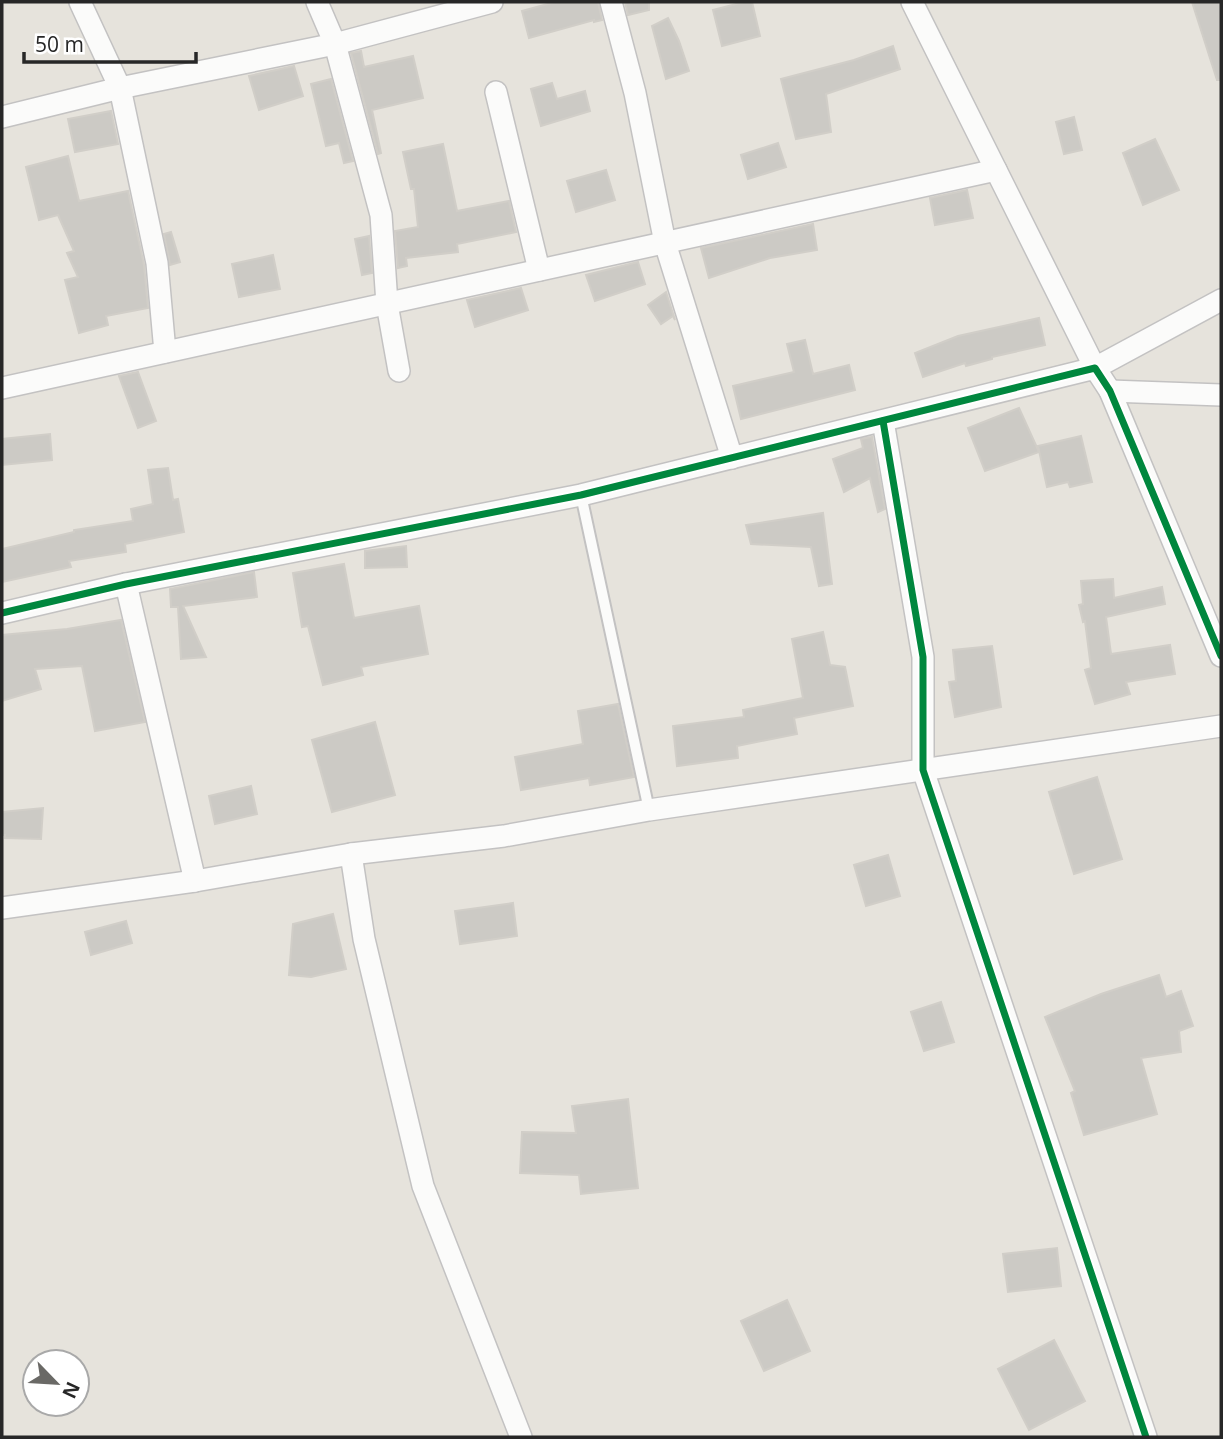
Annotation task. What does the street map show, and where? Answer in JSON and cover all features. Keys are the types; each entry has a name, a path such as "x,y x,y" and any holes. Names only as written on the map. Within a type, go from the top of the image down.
{"street":[{"path":"80,2 120,88 157,263 165,352"},
{"path":"317,2 335,44 381,215 387,303 399,371"},
{"path":"2,117 120,88 335,44 492,2"},
{"path":"611,2 635,93 665,243 732,458"},
{"path":"912,2 1110,391 1221,656"},
{"path":"496,92 539,270"},
{"path":"2,388 996,170"},
{"path":"2,613 126,584 581,495 1096,368 1221,300"},
{"path":"1110,391 1221,395"},
{"path":"883,421 923,657 923,770 1146,1437"},
{"path":"126,584 195,881"},
{"path":"2,908 195,881 351,853 504,836 649,810 1221,726"},
{"path":"351,853 364,939 423,1186 521,1437"}],"lane":[{"path":"581,495 649,810"}],"building":[{"path":"555,2 598,2 602,20 529,38 522,11"},
{"path":"625,2 649,2 649,10 628,15"},
{"path":"752,2 760,36 722,46 713,10"},
{"path":"1192,2 1221,2 1221,80 1217,80"},
{"path":"668,18 689,71 666,79 652,26"},
{"path":"893,46 900,69 826,94 831,132 796,139 781,79 854,60"},
{"path":"361,51 364,67 413,56 423,98 372,110 381,153 378,154 351,53"},
{"path":"294,66 303,96 259,110 249,76"},
{"path":"331,79 353,161 344,163 339,143 326,146 311,84"},
{"path":"552,83 557,99 585,91 590,111 541,126 531,89"},
{"path":"111,111 118,144 75,152 68,119"},
{"path":"1074,117 1082,150 1064,154 1056,122"},
{"path":"1155,139 1179,190 1143,205 1123,153"},
{"path":"778,143 786,167 748,179 741,155"},
{"path":"443,144 457,211 509,201 516,232 457,244 458,252 406,258 407,266 398,268 395,231 418,227 414,189 411,189 403,152"},
{"path":"68,156 79,201 128,191 144,265 148,308 106,316 108,325 79,333 65,280 78,277 67,253 74,251 58,215 39,220 26,167"},
{"path":"606,170 615,200 576,212 567,181"},
{"path":"967,190 973,218 935,225 930,198"},
{"path":"813,224 817,250 770,258 709,278 701,248"},
{"path":"171,232 180,262 170,265 164,234"},
{"path":"369,236 372,273 362,275 355,239"},
{"path":"273,255 280,289 239,297 232,264"},
{"path":"638,262 645,284 595,301 586,275"},
{"path":"521,288 528,310 475,327 467,300"},
{"path":"666,292 675,320 673,316 661,324 648,305"},
{"path":"1039,318 1045,345 966,366 965,363 923,377 915,353 958,336"},
{"path":"805,340 813,374 849,365 855,390 741,419 733,386 794,372 787,344"},
{"path":"138,372 156,421 138,428 119,376"},
{"path":"1019,408 1039,452 985,471 968,428"},
{"path":"50,434 52,460 2,465 2,439"},
{"path":"1081,436 1092,482 1070,487 1068,482 1047,487 1038,446"},
{"path":"872,437 885,509 878,512 870,478 844,492 833,459 863,448 861,439"},
{"path":"168,468 173,500 178,499 184,532 125,544 126,552 69,561 71,567 2,582 2,549 74,530 133,521 131,509 153,504 148,470"},
{"path":"823,513 832,584 819,586 811,547 751,544 746,525"},
{"path":"406,546 407,567 365,568 365,551"},
{"path":"344,564 354,618 419,606 428,654 361,667 363,675 323,685 308,626 302,627 293,573"},
{"path":"254,572 257,597 183,606 206,657 181,659 178,607 171,607 170,589"},
{"path":"1113,579 1114,598 1162,587 1165,604 1106,617 1111,654 1170,645 1175,674 1126,682 1130,694 1095,704 1085,670 1091,668 1085,621 1083,622 1079,605 1083,604 1081,581"},
{"path":"121,620 145,722 95,731 82,666 35,669 41,689 2,701 2,635 67,629"},
{"path":"823,632 830,665 845,667 853,706 794,718 797,734 737,746 738,758 677,766 673,726 744,717 743,710 803,698 792,639"},
{"path":"992,646 1001,707 955,717 949,682 956,681 953,650"},
{"path":"618,704 634,777 590,785 589,778 521,790 515,757 583,744 578,711"},
{"path":"375,722 395,795 332,812 312,740"},
{"path":"1097,777 1122,859 1074,874 1049,792"},
{"path":"251,786 257,814 215,824 209,796"},
{"path":"43,808 41,839 5,838 5,835 2,835 2,812"},
{"path":"888,855 900,896 866,906 854,865"},
{"path":"513,903 517,936 460,944 455,911"},
{"path":"333,914 346,969 311,977 289,975 293,924"},
{"path":"126,921 132,943 91,955 85,932"},
{"path":"1159,975 1166,997 1181,991 1193,1026 1179,1031 1181,1052 1141,1058 1157,1114 1084,1135 1071,1093 1075,1091 1045,1017 1101,994"},
{"path":"941,1002 954,1042 924,1051 911,1012"},
{"path":"628,1099 638,1188 581,1194 579,1175 520,1173 522,1132 576,1133 572,1106"},
{"path":"1057,1248 1061,1286 1008,1292 1003,1254"},
{"path":"787,1300 810,1351 764,1371 741,1321"},
{"path":"1054,1340 1085,1401 1029,1430 998,1369"}],"cycle path":[{"path":"2,613 126,584 581,495 1095,368 1110,391 1221,656"},
{"path":"883,421 923,657 923,770 1146,1437"}]}
